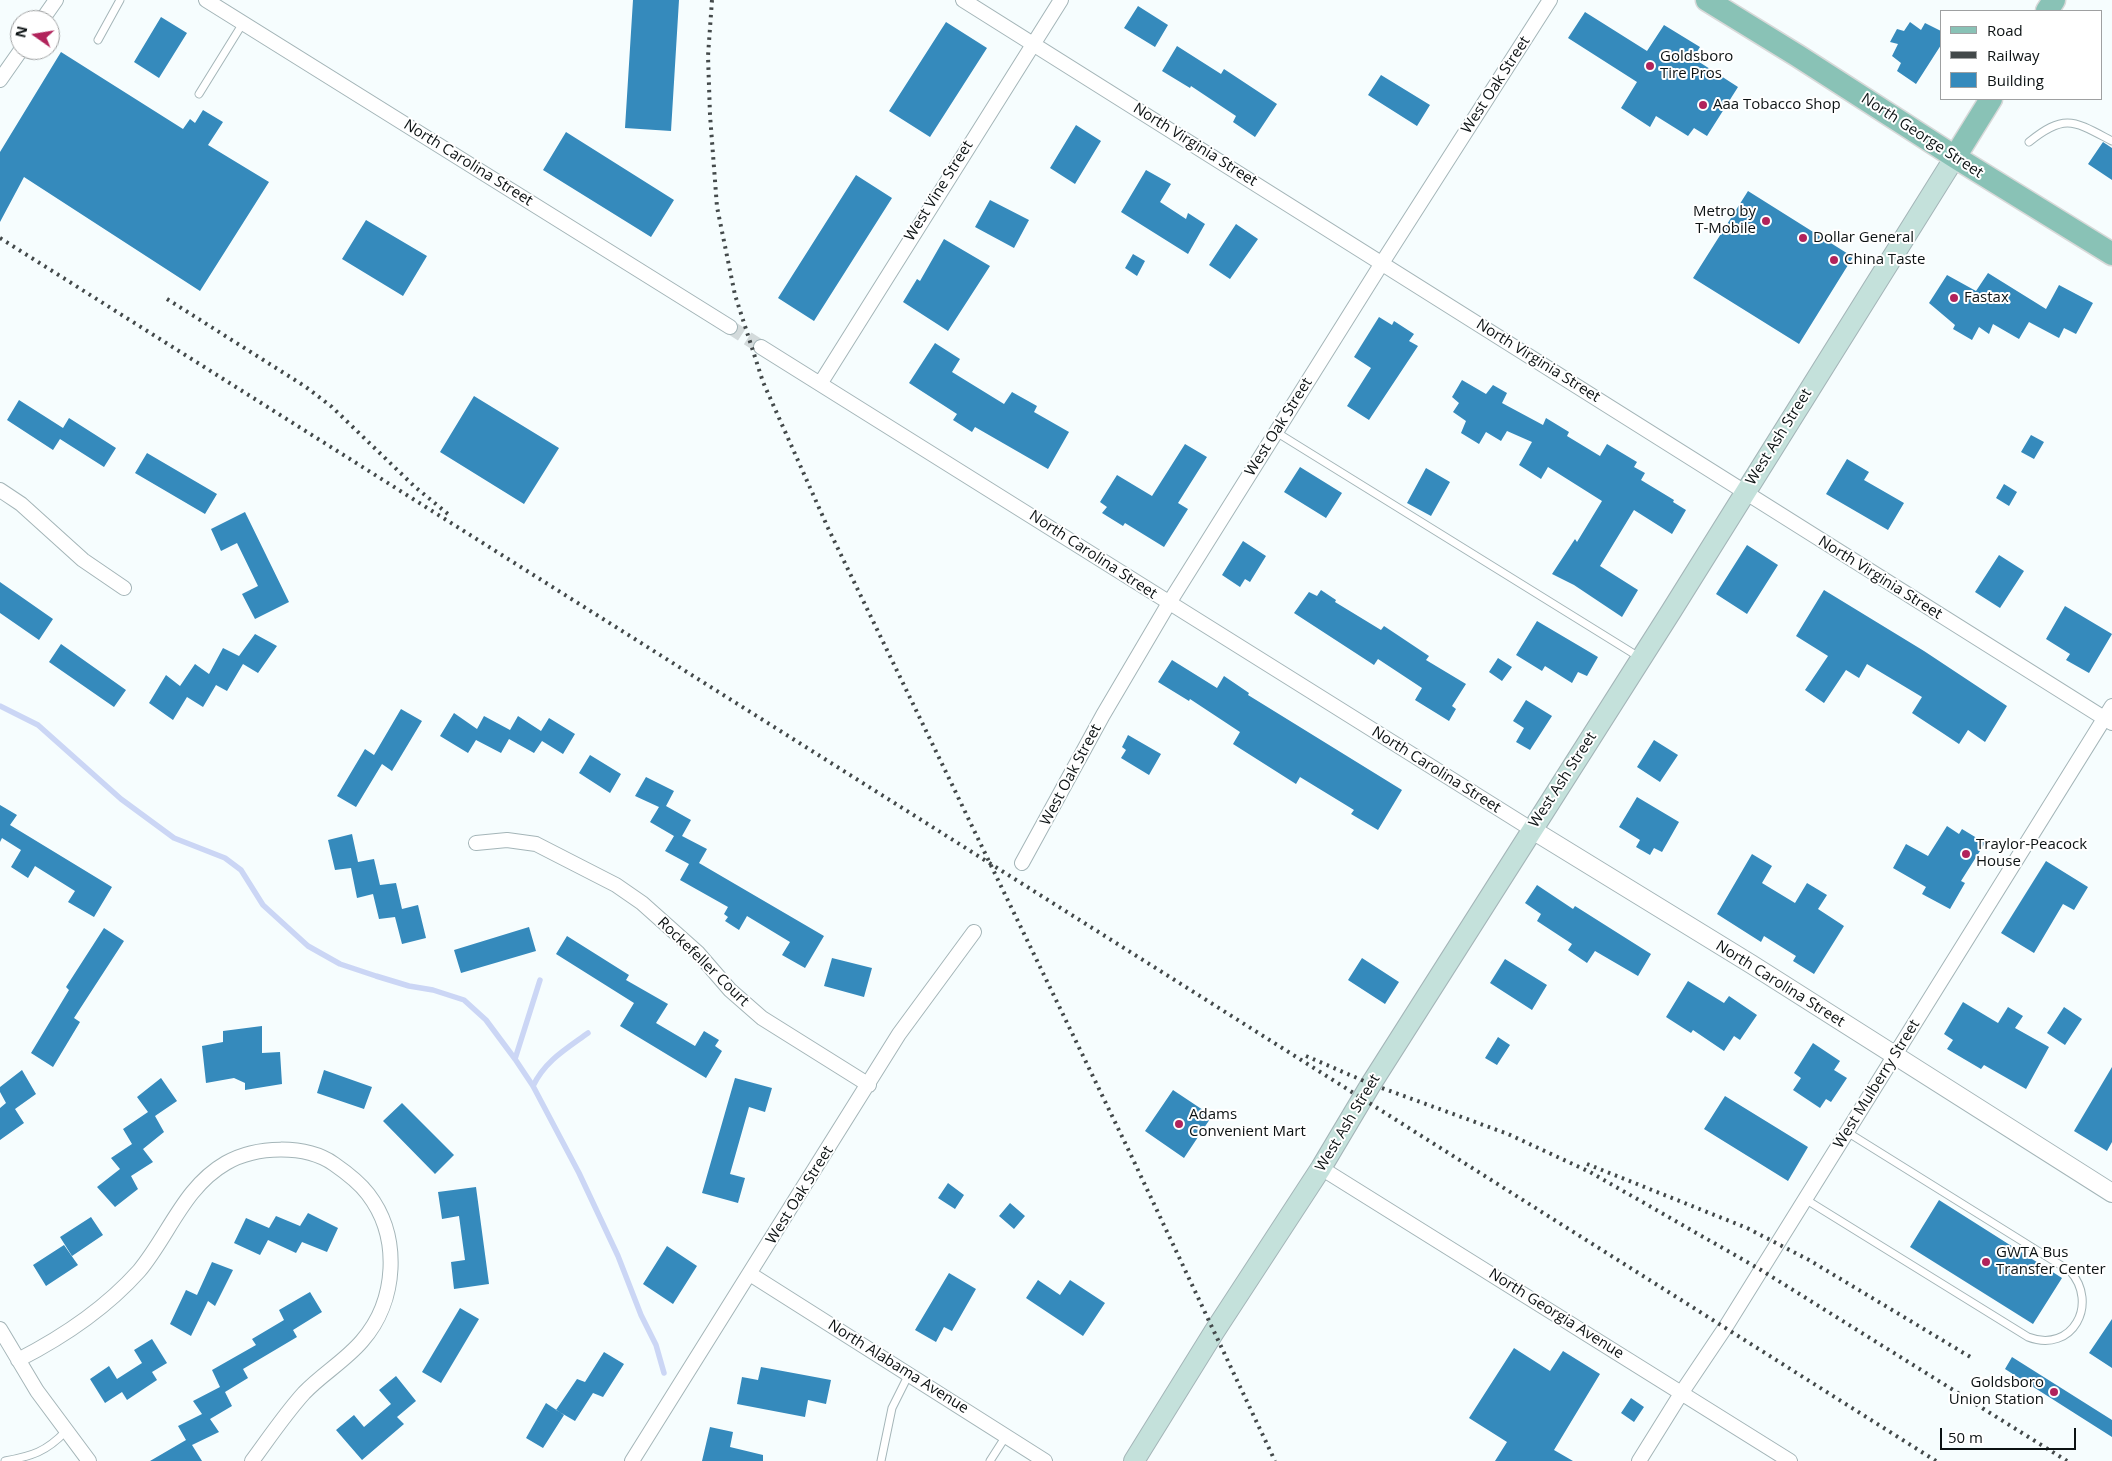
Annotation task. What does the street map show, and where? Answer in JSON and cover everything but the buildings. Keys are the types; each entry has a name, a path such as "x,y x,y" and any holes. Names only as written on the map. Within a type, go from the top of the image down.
{"main road":[{"name":"North George Street","path":"1707,0 2112,254"},
{"name":"West Ash Street","path":"1134,1461 1214,1332 1321,1168 1371,1084 1531,829 1641,659 1990,100"}],"street":[{"name":"North Carolina Street","path":"206,0 730,327"},
{"name":"North Virginia Street","path":"963,0 1382,262 2108,721"},
{"name":"West Vine Street","path":"820,384 1061,0"},
{"name":"West Oak Street","path":"1022,863 1103,715 1170,603 1382,262 1550,0"},
{"path":"0,80 14,60"},
{"name":"North Carolina Street","path":"761,346 1531,829 1751,964 2112,1193"},
{"path":"0,490 28,510 83,560 124,588"},
{"name":"West Mulberry Street","path":"1639,1461 2108,721 2112,706"},
{"name":"Rockefeller Court","path":"476,843 507,840 536,844 616,885 642,903 691,946 730,990 762,1018 869,1085"},
{"name":"West Oak Street","path":"632,1461 869,1085 899,1034 974,932"},
{"path":"18,1360 58,1339 118,1293 145,1262 187,1199 204,1179 227,1162 253,1153 282,1150 307,1152 330,1161 353,1178 369,1195 383,1219 390,1244 391,1270 386,1297 378,1319 363,1341 306,1392 287,1413 252,1461"},
{"name":"North Georgia Avenue","path":"1321,1168 1790,1461"},
{"name":"North Alabama Avenue","path":"750,1274 1045,1461"},
{"path":"0,1329 37,1392 89,1461"}],"lane":[{"path":"98,40 120,0"},
{"path":"199,94 243,23"},
{"path":"2028,142 2053,126 2068,121 2081,124 2112,141"},
{"path":"1276,432 1641,659"},
{"path":"1805,1199 2028,1337 2047,1342 2056,1340 2064,1336 2074,1326 2082,1309 2082,1293 2080,1285 2070,1271 1847,1132"},
{"path":"881,1461 892,1408 909,1374"},
{"path":"5,1461 34,1455 55,1443 66,1431"},
{"path":"990,1461 1006,1436"}],"waterway":[{"path":"0,706 38,725 121,799 174,838 225,858 241,870 263,905 308,946 340,964 409,986 433,990 464,1000 486,1020 533,1086 579,1173 618,1256 641,1315 656,1345 664,1373"},
{"path":"515,1059 540,980"},
{"path":"533,1086 550,1062 588,1033"}],"tunnel":[{"path":"730,327 761,347"}],"railway":[{"path":"712,0 708,56 710,115 717,207 735,295 763,382 828,528 1129,1151 1275,1461"},
{"path":"0,238 1936,1461"},
{"path":"167,299 306,387 332,407 414,486 448,514"},
{"path":"1306,1056 1371,1084 1508,1134 1590,1172 1761,1270 2067,1461"},
{"path":"1587,1164 1747,1228 1809,1260 1972,1358"}],"place":[{"name":"Goldsboro Tire Pros","path":"1650,66"},
{"name":"Aaa Tobacco Shop","path":"1703,105"},
{"name":"Metro by T-Mobile","path":"1766,221"},
{"name":"Dollar General","path":"1803,238"},
{"name":"China Taste","path":"1834,260"},
{"name":"Fastax","path":"1954,298"},
{"name":"Traylor-Peacock House","path":"1966,854"},
{"name":"Adams Convenient Mart","path":"1179,1124"},
{"name":"GWTA Bus Transfer Center","path":"1986,1262"},
{"name":"Goldsboro Union Station","path":"2054,1392"}]}
